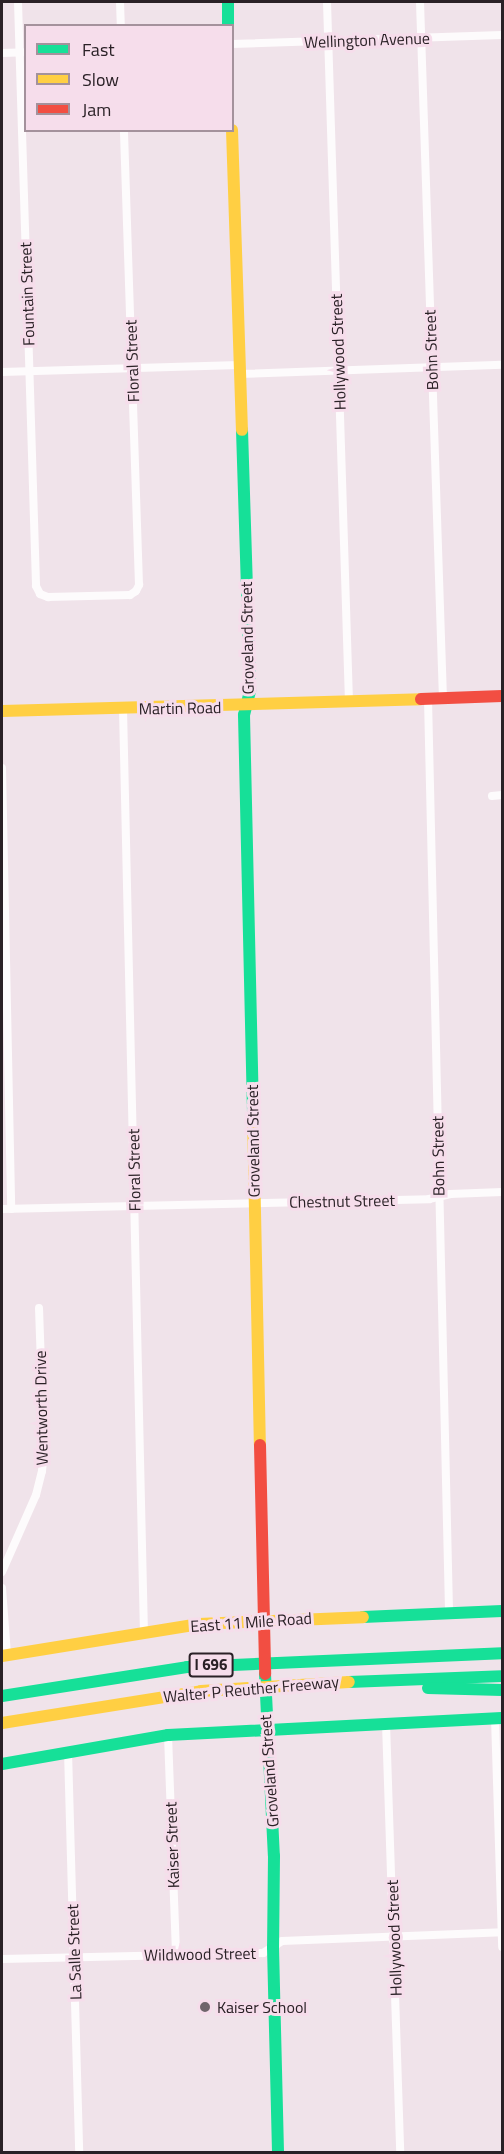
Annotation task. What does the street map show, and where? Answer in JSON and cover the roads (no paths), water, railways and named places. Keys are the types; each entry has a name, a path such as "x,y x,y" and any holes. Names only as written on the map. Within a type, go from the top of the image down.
{"main road":[{"path":"228,2 228,24"},
{"name":"Groveland Street","path":"232,132 250,691 244,715 244,727 265,1711 274,1856 273,1947 278,2152"},
{"name":"Martin Road","path":"2,711 248,706 502,696"},
{"name":"East 11 Mile Road","path":"4,1656 144,1631 263,1620 502,1611"},
{"path":"423,1656 502,1644"},
{"name":"Walter P Reuther Freeway","path":"2,1696 187,1667 502,1653"},
{"name":"Walter P Reuther Freeway","path":"2,1723 177,1694 288,1685 502,1676"},
{"path":"288,1685 321,1692 416,1688 502,1690"},
{"path":"2,1764 168,1735 266,1728 499,1718"}],"street":[{"name":"Fountain Street","path":"18,2 22,52 36,586"},
{"path":"120,2 121,24"},
{"name":"Hollywood Street","path":"327,2 349,702"},
{"name":"Bohn Street","path":"420,2 443,698"},
{"name":"Wellington Avenue","path":"234,44 502,35"},
{"path":"2,53 22,52"},
{"name":"Floral Street","path":"36,586 40,594 48,597 130,595 136,591 139,573 124,132"},
{"path":"2,372 132,368 339,371 502,365"},
{"name":"Bohn Street","path":"428,699 449,1613"},
{"name":"Floral Street","path":"123,709 144,1631"},
{"path":"2,768 11,1209"},
{"path":"492,796 502,795"},
{"name":"Chestnut Street","path":"2,1209 254,1204 439,1197 450,1194 502,1192"},
{"name":"Wentworth Drive","path":"2,1572 36,1495 42,1471 44,1451 39,1308"},
{"path":"2,1588 4,1656"},
{"path":"499,1718 502,1947"},
{"name":"Hollywood Street","path":"386,1723 400,2152"},
{"name":"Kaiser Street","path":"168,1735 177,1955"},
{"name":"La Salle Street","path":"68,1751 79,2152"},
{"name":"Wildwood Street","path":"2,1959 263,1953 282,1941 502,1932"}],"place":[{"name":"Kaiser School","path":"205,2007"}]}
